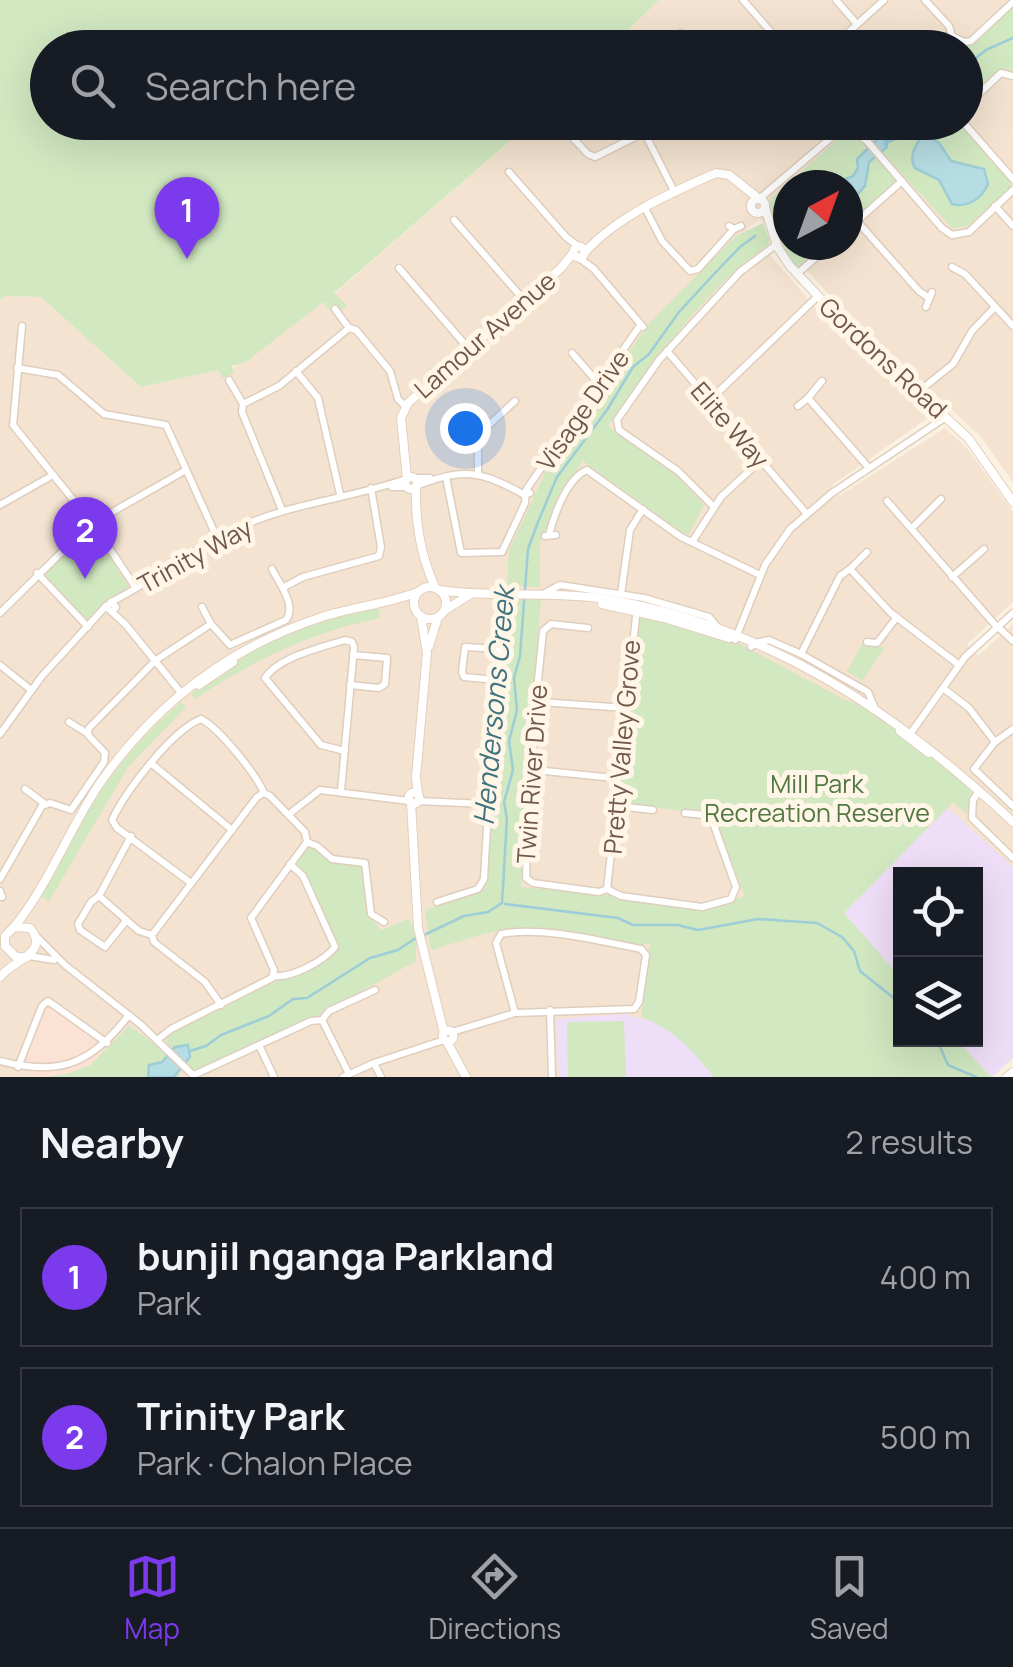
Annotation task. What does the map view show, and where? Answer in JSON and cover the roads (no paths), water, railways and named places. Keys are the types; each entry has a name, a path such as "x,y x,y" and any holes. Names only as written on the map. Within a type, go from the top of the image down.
{"street":[{"path":"743,0 770,30"},
{"path":"836,0 857,24"},
{"path":"850,30 884,0"},
{"path":"925,0 949,30"},
{"path":"981,30 1013,2"},
{"path":"983,90 1004,76 1013,78"},
{"path":"575,140 595,157 630,140"},
{"path":"648,140 675,193"},
{"path":"759,204 829,140"},
{"path":"865,140 937,220 958,231 978,222 1013,190"},
{"path":"978,140 1013,179"},
{"path":"509,172 579,252"},
{"name":"Lamour Avenue","path":"406,404 579,252 645,208 720,172 730,174 759,204"},
{"path":"863,216 902,180"},
{"name":"Gordons Road","path":"759,204 773,234"},
{"path":"996,206 1013,226"},
{"path":"645,208 662,241 690,271 698,269 735,227"},
{"path":"454,220 524,300"},
{"path":"863,228 929,299"},
{"path":"713,506 678,471 617,426 618,417 667,351 760,255 773,247"},
{"name":"Visage Drive","path":"446,477 461,553 502,552 526,492 641,327 579,252"},
{"name":"Gordons Road","path":"788,260 818,296 974,444 1011,495"},
{"path":"797,274 813,260"},
{"path":"952,267 962,269 1013,326"},
{"path":"399,268 468,348"},
{"path":"710,400 818,296"},
{"path":"920,394 953,364 972,330 995,307"},
{"path":"335,309 348,328 356,330 387,366 396,396 406,404 401,422 424,559 446,601 427,654 412,820 413,882 422,946 442,1019 466,1077"},
{"path":"22,326 13,425 136,588"},
{"path":"243,404 274,389 348,328"},
{"name":"Elite Way","path":"667,351 805,512"},
{"path":"572,353 600,386"},
{"path":"17,368 55,373 100,412 163,427 216,538"},
{"path":"296,371 318,398 340,494"},
{"path":"229,380 243,404 242,412 281,508"},
{"path":"798,406 822,380"},
{"path":"808,398 869,468"},
{"path":"478,473 478,436 516,401"},
{"path":"737,637 760,575 805,512 944,415"},
{"path":"692,542 713,506 761,460"},
{"path":"0,610 91,528 186,470"},
{"path":"550,536 569,488 584,470 692,542 760,575"},
{"path":"411,483 478,473 526,492"},
{"path":"0,505 53,475"},
{"name":"Trinity Way","path":"0,734 31,690 96,620 136,588 216,538 281,508 411,483"},
{"path":"284,588 302,578 379,556 372,488"},
{"path":"913,528 941,499"},
{"path":"887,501 903,524 913,528"},
{"path":"621,594 630,530 643,509"},
{"path":"913,528 914,534 980,610 1013,640"},
{"path":"952,578 984,548"},
{"path":"801,654 840,576 867,552"},
{"path":"424,559 414,600 427,654"},
{"path":"202,607 228,644 238,644 288,618 291,611 284,588 272,569"},
{"path":"850,569 897,617 959,666"},
{"path":"37,573 88,628"},
{"path":"542,594 560,585 621,594 704,615 712,618 720,629"},
{"path":"0,968 3,941 36,894 95,791 129,746 184,694 275,635 320,618 437,588 562,596 637,608 720,629 816,673 876,709 1013,822"},
{"path":"379,602 418,613 441,614 476,592"},
{"path":"112,608 184,694"},
{"path":"637,608 737,637"},
{"name":"Pretty Valley Grove","path":"607,888 618,789 614,778 620,770 637,608"},
{"path":"910,734 959,666 1013,614"},
{"path":"867,642 877,643 897,617"},
{"path":"87,733 110,704 156,660 211,624"},
{"name":"Twin River Drive","path":"588,628 551,624 544,628 537,690 540,702 531,762 535,770 529,782 526,880 599,892 607,888 621,896 702,907 733,897 736,887 712,820 685,813"},
{"path":"341,791 353,655 353,644 348,640 288,662 271,670 265,678 320,746 344,751"},
{"path":"753,645 769,640 801,654 868,692 876,709"},
{"path":"437,902 482,884 500,649 466,646 462,672 466,678 497,680"},
{"path":"353,655 398,659"},
{"path":"350,685 383,687 387,658"},
{"path":"0,665 31,690"},
{"path":"943,688 969,708 995,742"},
{"path":"540,702 626,708"},
{"path":"191,883 116,827 113,818 152,764 193,723 204,720 264,794 305,832 307,842 251,918 274,976"},
{"path":"25,788 45,804 71,810 104,762 104,753 87,733 68,722"},
{"path":"1013,730 995,742 974,769 1013,806"},
{"path":"152,764 232,830"},
{"path":"535,770 614,778"},
{"path":"288,815 318,790 486,804"},
{"path":"979,791 973,800 972,818 1013,858"},
{"path":"152,935 257,797 264,794"},
{"path":"0,879 45,804"},
{"path":"616,806 653,810"},
{"path":"126,920 104,947 83,932 79,922 99,896 131,836"},
{"path":"307,842 332,859 365,863 370,912 384,922"},
{"path":"158,1040 171,1029 274,976 286,976 335,947 305,880 290,864"},
{"path":"0,977 36,947 32,912 36,894"},
{"path":"99,896 143,933 152,935"},
{"path":"0,926 25,926 64,965 158,1040 193,1076 311,1020 322,1020"},
{"path":"322,1020 346,1076 374,1062 515,1012 634,1009 640,1002 646,955 641,948 517,930 501,934 496,943 515,1012"},
{"path":"152,935 156,944 208,985 220,1005"},
{"path":"3,941 16,957 44,957 64,965"},
{"path":"322,1020 329,1011 375,990"},
{"path":"18,1067 42,1006 48,1001 106,1043"},
{"path":"550,1010 552,1076"},
{"path":"0,1061 42,1070 83,1062 106,1043 129,1015"},
{"path":"258,1045 274,1077"},
{"path":"374,1062 381,1077"}],"water":[{"path":"877,140 887,141 887,147 869,162 863,188 863,170 858,168 857,159"},
{"path":"919,140 934,140 951,161 984,169 988,184 982,194 964,205 952,204 939,180 915,168 912,157"},
{"path":"188,1045 190,1057 174,1077 148,1077 149,1065 162,1062 175,1047"}],"waterway":[{"name":"Hendersons Creek","path":"983,52 1013,38"},
{"name":"Hendersons Creek","path":"884,144 893,140"},
{"name":"Hendersons Creek","path":"424,935 464,916 488,912 502,903 507,819 504,802 513,770 509,741 517,710 514,678 520,656 528,549 557,477 607,410 633,367 649,354 679,312 715,273 755,236"},
{"path":"505,904 618,918 633,925 678,925 698,930 758,919 817,923 842,937 854,951 860,971 893,997"},
{"name":"Hendersons Creek","path":"190,1051 269,1016 293,999 307,998 370,958 398,950 416,938"},
{"path":"940,1047 948,1065 976,1077"}],"place":[{"name":"bunjil nganga Parkland","path":"187,259"},
{"name":"Trinity Park","path":"85,579"}],"park label":[{"name":"Mill Park Recreation Reserve","path":"817,798"}]}
